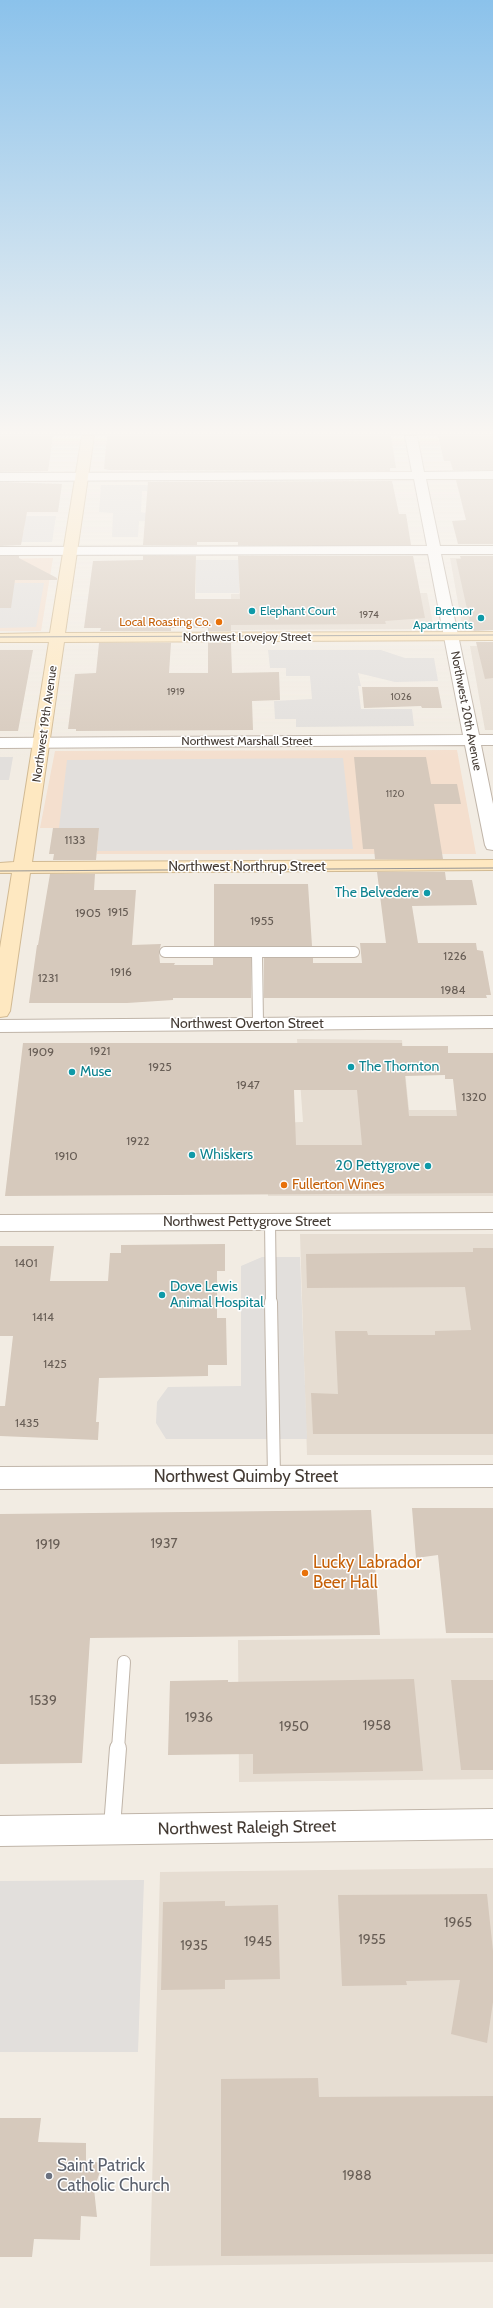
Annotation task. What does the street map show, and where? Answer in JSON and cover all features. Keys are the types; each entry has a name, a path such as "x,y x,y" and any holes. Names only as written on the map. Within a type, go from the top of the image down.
{"street":[{"name":"Northwest 19th Avenue","path":"0,1011 72,544"},
{"name":"Northwest 20th Avenue","path":"432,544 452,637 471,740 493,844"},
{"path":"0,551 493,550"},
{"name":"Northwest Lovejoy Street","path":"0,638 493,636"},
{"name":"Northwest Marshall Street","path":"0,743 493,740"},
{"name":"Northwest Northrup Street","path":"0,868 493,865"},
{"name":"Northwest Overton Street","path":"0,1026 493,1022"},
{"name":"Northwest Pettygrove Street","path":"0,1223 493,1221"},
{"name":"Northwest Quimby Street","path":"0,1478 493,1476"},
{"name":"Northwest Raleigh Street","path":"0,1831 493,1824"}],"lane":[{"path":"164,952 354,952"},
{"path":"257,952 258,1024"},
{"path":"270,1222 274,1477"},
{"path":"112,1830 124,1662"}],"shaded area":[{"path":"53,558 41,631 0,631 0,559"},
{"path":"450,558 493,558 493,630 463,630"},
{"path":"196,560 239,560 239,593 196,593"},
{"path":"0,583 44,583 36,627 0,628"},
{"path":"427,593 434,629 231,630 231,594"},
{"path":"470,646 493,646 493,730 485,730"},
{"path":"268,650 381,650 405,658 434,658 438,681 395,682 358,673 361,686 358,686 361,709 412,709 414,726 296,727 296,719 275,719 274,701 312,699 310,676 286,676 286,668 270,668"},
{"path":"457,750 476,854 97,854 99,828 40,828 55,751"},
{"path":"0,757 13,757 9,780 0,780"},
{"path":"343,758 353,849 97,851 99,828 59,828 67,760"},
{"path":"297,1039 402,1040 409,1110 493,1110 493,1196 268,1196 267,1123 303,1122"},
{"path":"300,1234 493,1234 493,1455 307,1455"},
{"path":"262,1257 300,1257 307,1439 166,1439 156,1423 157,1402 168,1387 241,1386 241,1266"},
{"path":"493,1638 493,1779 239,1782 238,1640"},
{"path":"493,1868 493,2262 150,2266 160,1872"},
{"path":"144,1880 138,2052 0,2052 0,1881"}],"building":[{"path":"0,544 21,544 21,545 0,546"},
{"path":"143,544 197,544 197,545 143,545"},
{"path":"238,544 411,544 411,545 238,545"},
{"path":"458,544 493,544 493,544"},
{"path":"0,556 19,556 19,558 57,578 57,580 15,580 11,608 0,608"},
{"path":"143,556 196,556 195,599 240,599 238,556 413,556 425,618 385,621 386,624 231,625 231,631 208,631 208,628 171,628 171,631 100,631 101,628 84,628 93,561 143,560"},
{"path":"460,556 493,556 493,630 474,631 471,627 456,559 461,559"},
{"path":"476,642 493,642 493,678 485,679"},
{"path":"99,643 171,643 169,673 208,673 208,643 231,643 232,673 279,672 280,700 252,701 253,730 76,731 76,729 68,729 75,674 96,673"},
{"path":"0,650 33,650 18,731 0,731"},
{"path":"362,687 438,687 442,708 422,708 421,706 364,708"},
{"path":"354,757 426,757 431,784 457,784 461,804 434,804 443,859 375,859 374,849 363,849"},
{"path":"53,828 99,828 96,860 53,860 54,854 49,854"},
{"path":"377,872 445,872 446,880 472,880 477,905 412,906 418,943 476,943 477,950 483,951 491,995 486,995 487,998 264,998 264,958 313,958 313,963 362,963 360,943 386,943"},
{"path":"50,874 95,874 94,890 136,890 132,945 161,944 159,952 160,963 175,963 174,965 213,965 213,958 251,958 251,998 173,998 173,1000 127,1003 29,1003 37,945"},
{"path":"214,884 308,884 312,946 214,946"},
{"path":"23,1043 402,1043 402,1046 448,1046 448,1053 493,1053 493,1193 5,1196","holes":["445,1075 445,1079 453,1079 457,1116 409,1116 405,1076","294,1090 357,1090 362,1145 296,1145"]},
{"path":"225,1244 225,1271 217,1271 217,1318 226,1318 227,1365 208,1365 208,1376 99,1378 96,1422 99,1422 98,1440 0,1436 0,1406 5,1406 13,1336 0,1336 0,1246 54,1246 50,1281 108,1281 110,1253 121,1253 121,1245"},
{"path":"473,1248 493,1248 493,1434 313,1434 311,1393 338,1394 335,1331 367,1331 368,1335 435,1335 435,1331 471,1330 465,1287 307,1288 306,1254 473,1252"},
{"path":"412,1508 493,1508 493,1633 446,1633 438,1555 416,1558"},
{"path":"371,1510 380,1635 90,1638 82,1763 0,1764 0,1514"},
{"path":"414,1679 423,1771 253,1774 253,1754 168,1755 170,1681 228,1680 228,1682"},
{"path":"451,1680 493,1680 493,1770 461,1770"},
{"path":"487,1894 493,1951 493,2002 487,2043 451,2034 460,1980 406,1981 407,1985 342,1986 338,1895"},
{"path":"225,1901 225,1906 278,1905 280,1979 225,1980 225,1989 161,1990 163,1902"},
{"path":"318,2078 319,2097 493,2096 493,2254 221,2256 221,2079"},
{"name":"Saint Patrick Catholic Church","path":"0,2118 41,2118 38,2142 86,2143 86,2161 103,2163 94,2189 97,2217 81,2216 80,2240 34,2239 32,2257 0,2257"}],"tram line":[{"path":"0,637 493,635"},
{"path":"0,871 493,868"}],"place":[{"name":"Elephant Court","path":"252,611"},
{"name":"Bretnor Apartments","path":"481,618"},
{"name":"Local Roasting Co.","path":"219,622"},
{"name":"The Belvedere","path":"427,893"},
{"name":"The Thornton","path":"351,1067"},
{"name":"Muse","path":"72,1072"},
{"name":"Whiskers","path":"192,1155"},
{"name":"20 Pettygrove","path":"428,1166"},
{"name":"Fullerton Wines","path":"284,1185"},
{"name":"Dove Lewis Animal Hospital","path":"162,1295"},
{"name":"Lucky Labrador Beer Hall","path":"305,1573"},
{"name":"Saint Patrick Catholic Church","path":"49,2176"}]}
